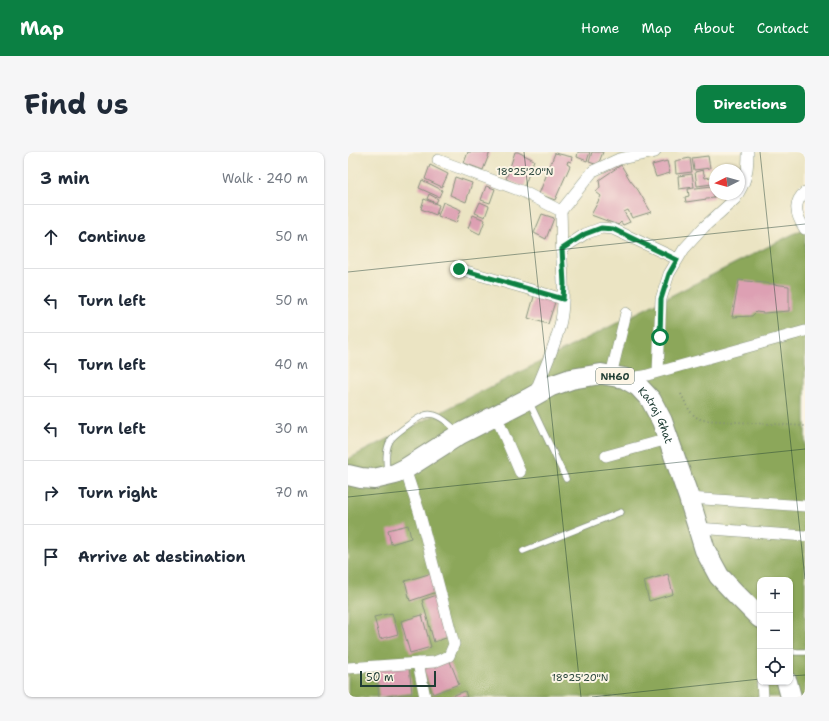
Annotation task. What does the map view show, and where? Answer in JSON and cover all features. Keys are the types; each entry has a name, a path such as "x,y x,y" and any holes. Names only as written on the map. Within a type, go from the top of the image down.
{"highway":[{"name":"NH60","path":"348,475 374,479 387,476 405,469 460,434 531,398 551,386 571,379 601,374 617,377"},
{"name":"Katraj Ghat","path":"617,377 638,386 651,400 662,421 689,498 705,550 720,576 757,615"},
{"path":"788,685 791,697"}],"street":[{"path":"531,398 554,344 560,324 564,284 561,211 594,170 619,156 652,152"},
{"path":"745,178 748,168 748,152"},
{"path":"438,160 524,192 561,211"},
{"path":"805,192 800,196 796,208 800,221 805,229"},
{"path":"658,372 661,299 669,274 684,249 704,227 734,200"},
{"path":"562,249 585,234 601,228 613,229 677,260"},
{"path":"459,269 563,299"},
{"path":"626,313 617,377 644,376 805,331"},
{"path":"496,416 520,472"},
{"path":"606,456 668,439"},
{"path":"348,668 434,662 449,656 454,644 419,511 405,469"},
{"path":"689,498 805,506"},
{"path":"698,528 805,536"},
{"path":"418,663 422,696"},
{"path":"762,685 763,697"}],"lane":[{"path":"531,398 566,479"},
{"path":"387,476 386,453 390,441 394,436 417,419 426,414 436,415 460,434"},
{"path":"523,551 621,512"},
{"path":"793,652 805,652"}],"path":[{"path":"681,394 691,413 696,418 702,420 805,426"}],"green space":[{"path":"805,228 805,697 348,697 348,459"}],"building":[{"path":"468,152 490,152 483,170 464,163"},
{"path":"515,152 534,160 524,187 506,179"},
{"path":"578,152 590,152 587,161 577,157"},
{"path":"592,152 603,152 598,165 589,162"},
{"path":"555,153 572,157 571,162 568,161 567,164 570,166 555,200 539,194"},
{"path":"708,156 709,168 694,170 692,158"},
{"path":"690,158 692,172 676,174 675,161"},
{"path":"667,161 670,173 656,177 652,165"},
{"path":"430,165 448,174 442,187 425,179"},
{"path":"621,165 651,212 632,218 628,210 624,212 630,222 623,225 621,222 618,225 591,215 601,196 596,192 600,187 599,180"},
{"path":"703,170 705,178 709,177 709,184 697,186 695,172"},
{"path":"692,174 694,187 679,189 678,176"},
{"path":"455,177 472,183 466,202 450,195"},
{"path":"422,180 442,190 439,197 419,188"},
{"path":"486,186 495,189 490,203 481,200"},
{"path":"709,186 709,199 686,202 685,197 689,196 688,189"},
{"path":"429,194 438,199 436,203 427,199"},
{"path":"424,199 439,205 436,215 421,209"},
{"path":"443,202 461,210 456,223 438,216"},
{"path":"480,202 489,206 485,217 475,213"},
{"path":"542,214 554,218 546,239 534,233"},
{"path":"473,215 485,220 480,234 468,228"},
{"path":"739,280 789,286 789,311 764,313 756,312 752,316 732,317"},
{"path":"535,293 556,299 548,324 528,318"},
{"path":"408,525 411,538 391,544 388,530"},
{"path":"432,573 437,592 410,601 405,581"},
{"path":"668,574 673,594 649,601 644,581"},
{"path":"437,595 449,637 434,642 422,600"},
{"path":"392,613 398,634 380,639 374,617"},
{"path":"422,615 431,647 410,653 401,621"},
{"path":"449,659 459,684 433,694 423,669"},
{"path":"409,666 412,693 379,697 376,669"},
{"path":"465,691 467,697 449,697"}],"route":[{"path":"459,269 563,299 564,284 562,249 585,234 601,228 613,229 677,260 669,274 661,299 660,337"}]}
